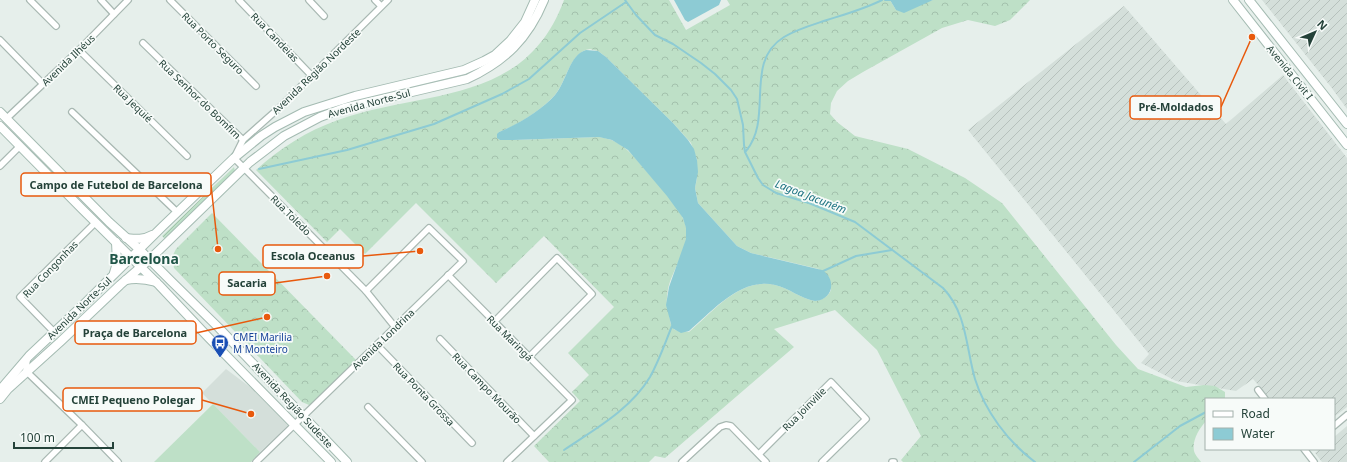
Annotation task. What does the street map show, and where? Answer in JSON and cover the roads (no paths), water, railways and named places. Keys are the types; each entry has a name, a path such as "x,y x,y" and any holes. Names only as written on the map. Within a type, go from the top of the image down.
{"main road":[{"name":"Avenida Norte-Sul","path":"0,390 29,356 55,333 139,248 234,158 275,127 304,112 355,96 464,70 484,61 495,55 510,41 525,22 535,0"},
{"name":"Avenida Norte-Sul","path":"0,398 125,280 164,246 261,152 284,136 320,116 351,106 467,79 484,70 501,60 522,39 534,22 544,0"},
{"name":"Avenida Civit I","path":"1233,0 1347,145"},
{"name":"Avenida Civit I","path":"1249,0 1347,124"},
{"name":"Avenida Região Sudeste","path":"3,115 109,222 139,248 219,328 302,417 347,462"},
{"name":"Avenida Região Sudeste","path":"0,126 95,223 157,283 331,462"},
{"path":"126,238 147,238 154,234"},
{"path":"114,274 117,263 116,242"},
{"path":"160,270 156,259 164,246"},
{"path":"125,280 134,278 145,279 157,283"},
{"path":"194,322 197,314 203,312"},
{"path":"209,338 218,331 219,328"}],"street":[{"path":"30,0 56,26"},
{"path":"101,0 114,14"},
{"name":"Avenida Ilhéus","path":"3,115 43,84 128,0"},
{"name":"Rua Porto Seguro","path":"170,0 256,86"},
{"name":"Rua Candeias","path":"239,0 311,75"},
{"path":"309,0 324,16"},
{"path":"376,0 382,6"},
{"name":"Avenida Região Nordeste","path":"243,140 279,108 388,0"},
{"path":"0,40 43,84"},
{"name":"Rua Senhor do Bomfim","path":"143,43 243,140 234,158"},
{"name":"Rua Jequié","path":"79,50 187,156"},
{"path":"72,112 177,212"},
{"path":"0,166 20,146"},
{"name":"Rua Toledo","path":"234,158 366,290 395,327"},
{"name":"Rua Congonhas","path":"55,333 20,297 95,223"},
{"name":"Avenida Londrina","path":"256,462 463,261 429,228 366,290"},
{"path":"494,322 557,258 592,294 529,357"},
{"name":"Rua Maringá","path":"448,275 572,400 534,436"},
{"name":"Rua Campo Mourão","path":"440,339 534,436"},
{"name":"Rua Ponta Grossa","path":"377,345 472,443"},
{"path":"29,356 26,364 27,372 82,424 117,462"},
{"name":"Rua Joinville","path":"759,454 831,382 866,419 822,462"},
{"path":"1258,390 1264,398"},
{"path":"368,406 422,462"},
{"path":"1335,425 1347,416"},
{"path":"45,462 82,424"},
{"path":"682,462 720,427 726,425 730,426 766,462"},
{"path":"508,462 534,436"},
{"path":"1306,450 1314,462"}],"water":[{"path":"674,0 721,0 719,5 688,22 685,20"},
{"path":"890,0 933,0 904,13 896,10"},
{"path":"586,50 598,51 606,57 673,123 688,140 694,149 697,160 698,172 695,188 698,203 737,246 751,253 822,270 830,278 831,284 831,288 826,297 815,301 775,285 762,284 750,286 738,291 717,306 689,331 681,333 672,328 666,305 669,287 686,239 686,228 683,218 667,196 628,150 612,140 599,137 513,140 500,140 497,138 497,134 499,132 514,125 544,106 559,89 576,57"}],"waterway":[{"name":"Lagoa Jacuném","path":"625,0 636,15 655,35 673,44 701,63 731,90 737,99 743,125 745,152 763,185 776,193 809,203 855,222 943,288 957,308 965,331 975,379 985,403 991,414 1007,435 1035,462"},
{"path":"746,151 754,138 758,123 761,75 765,61 772,48 784,37 810,25 862,9 882,0"},
{"path":"885,0 891,0"},
{"path":"259,169 347,150 434,124 502,94 529,79 580,33 626,2"},
{"path":"821,272 856,256 892,250"},
{"path":"564,450 611,418 642,389 656,365 672,326"},
{"path":"1134,462 1180,426 1205,413"}],"place":[{"name":"Pré-Moldados","path":"1252,37"},
{"name":"Campo de Futebol de Barcelona","path":"218,249"},
{"name":"Escola Oceanus","path":"420,251"},
{"name":"Sacaria","path":"327,276"},
{"name":"Praça de Barcelona","path":"267,317"},
{"name":"CMEI Marilia M Monteiro","path":"220,358"},
{"name":"CMEI Pequeno Polegar","path":"251,414"}],"district":[{"name":"Barcelona","path":"144,258"}]}
